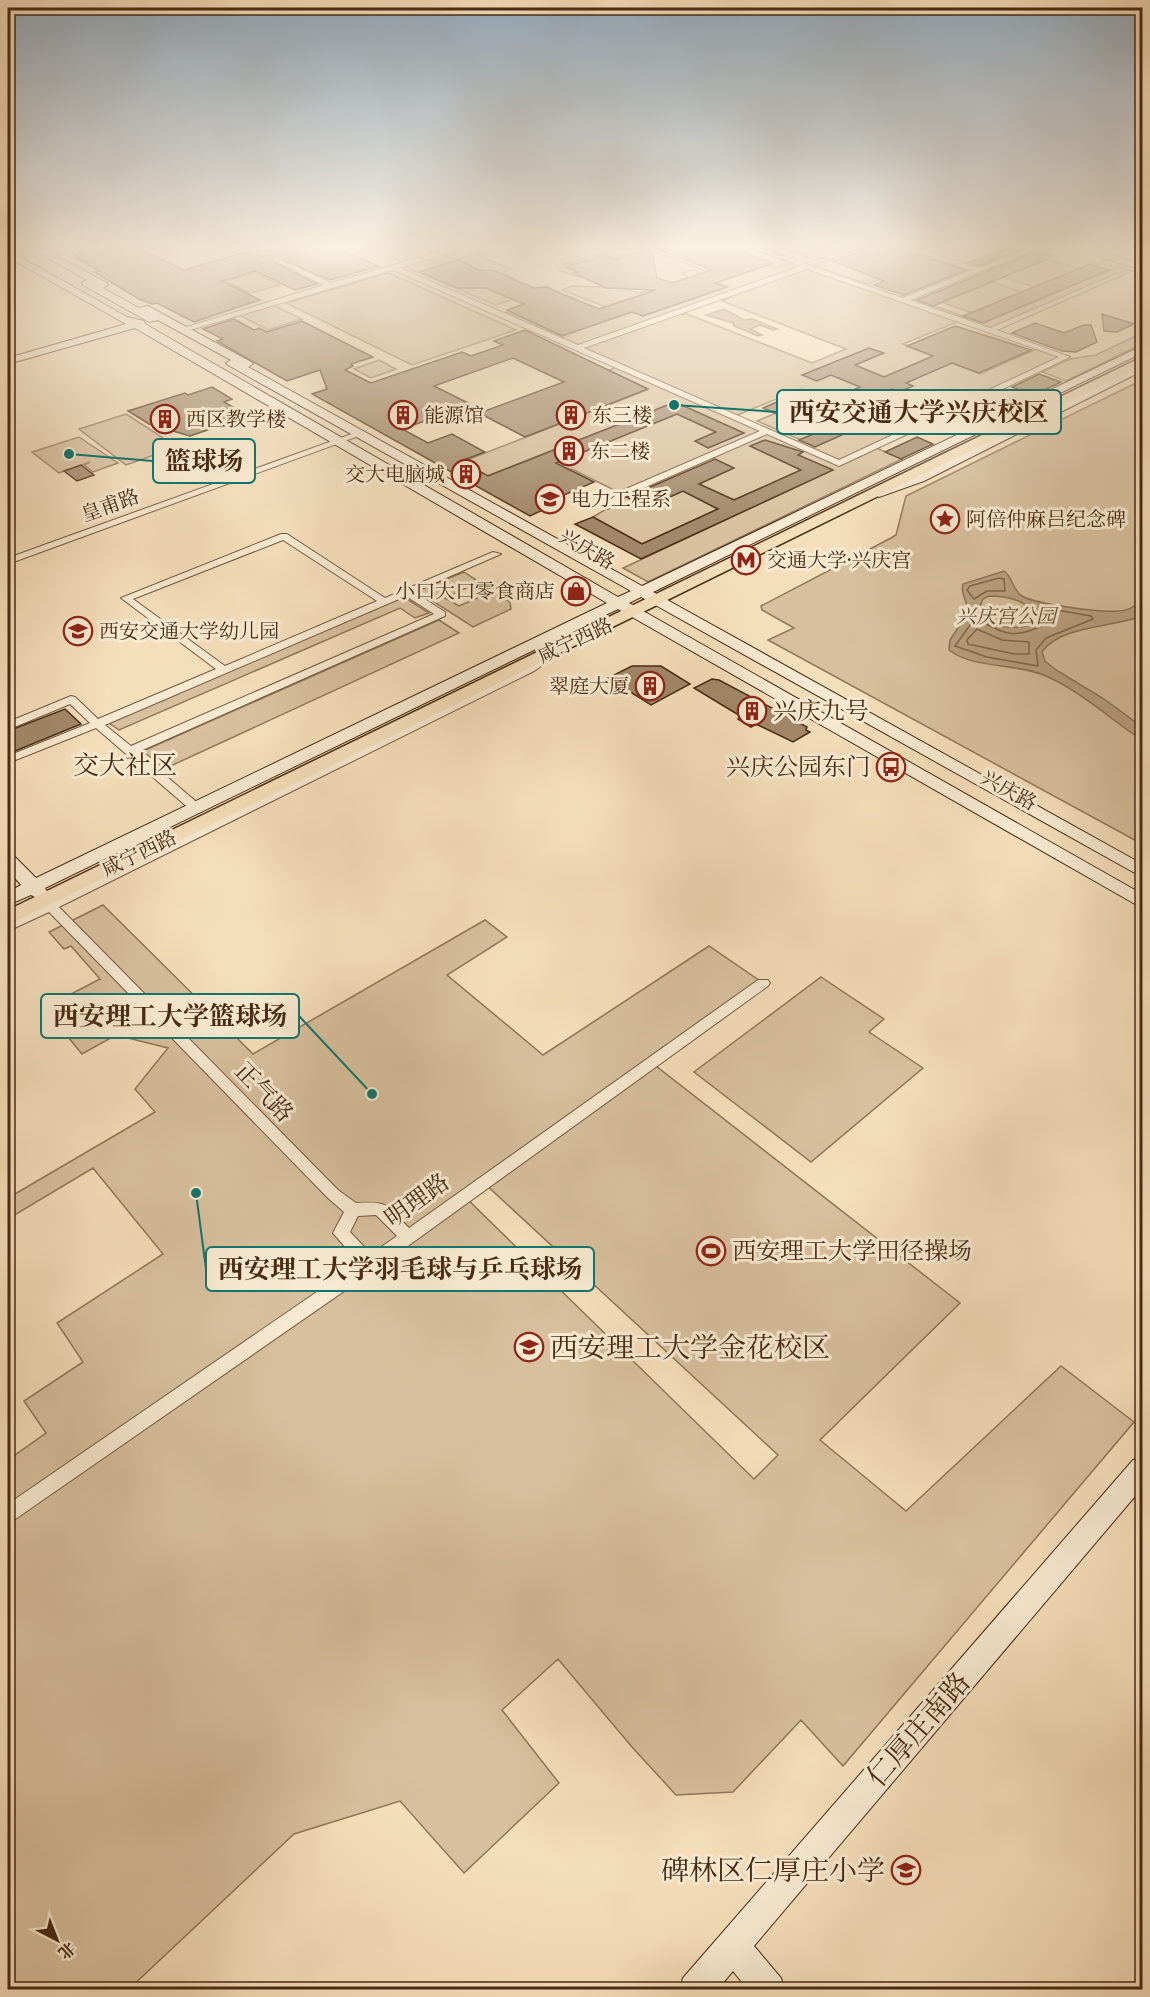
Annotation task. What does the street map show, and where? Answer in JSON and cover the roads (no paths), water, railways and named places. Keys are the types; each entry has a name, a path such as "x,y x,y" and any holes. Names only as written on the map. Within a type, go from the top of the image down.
{"main road":[{"name":"咸宁西路","path":"8,918 42,896 1143,356"},
{"name":"咸宁西路","path":"8,909 42,896 551,653 643,600 1002,424 1143,361"},
{"path":"872,488 906,471"}],"street":[{"path":"8,361 84,339"},
{"path":"170,339 643,600 1143,859"},
{"name":"兴庆路","path":"180,339 350,438 643,600 1143,871"},
{"path":"201,339 643,600 1143,902"},
{"path":"558,339 839,463 1066,357 1014,339"},
{"path":"578,348 603,339"},
{"path":"958,407 1002,424 1143,349"},
{"path":"872,488 920,478 1143,367"},
{"path":"608,506 620,499 622,494 768,431"},
{"name":"皇甫路","path":"8,561 350,438"},
{"path":"224,670 126,598 284,536 385,602"},
{"path":"8,760 496,554"},
{"path":"130,751 441,614 407,592"},
{"path":"8,927 42,896 196,808 643,600"},
{"name":"兴庆路","path":"643,600 980,799 1143,888"},
{"path":"8,726 71,699 196,808"},
{"path":"8,860 42,896"},
{"path":"8,899 42,896"},
{"name":"正气路","path":"42,896 333,1194 353,1210"},
{"name":"明理路","path":"8,1514 370,1264 763,983"},
{"path":"370,1264 341,1233 353,1210 379,1208 408,1236"},
{"name":"仁厚庄南路","path":"695,1989 1143,1469"},
{"path":"733,1946 769,1989"}],"water":[{"path":"1004,571 1022,596 1040,602 1098,611 1121,611 1142,600 1142,616 1074,632 1050,643 1042,652 1045,661 1056,670 1104,699 1142,727 1142,740 1059,682 1035,672 970,660 949,650 950,640 964,619 967,620 968,608 963,584","holes":["996,596 1025,604 1036,614 1039,621 1015,627 990,622 979,609 983,599"]}],"place":[{"name":"西安交通大学兴庆校区","path":"674,405"},
{"name":"能源馆","path":"403,415"},
{"name":"东三楼","path":"571,415"},
{"name":"西区教学楼","path":"165,419"},
{"name":"东二楼","path":"569,451"},
{"name":"篮球场","path":"69,454"},
{"name":"交大电脑城","path":"466,474"},
{"name":"电力工程系","path":"550,499"},
{"name":"阿倍仲麻吕纪念碑","path":"945,519"},
{"name":"交通大学·兴庆宫","path":"746,560"},
{"name":"小口大口零食商店","path":"576,591"},
{"name":"西安交通大学幼儿园","path":"78,631"},
{"name":"翠庭大厦","path":"650,686"},
{"name":"兴庆九号","path":"752,711"},
{"name":"兴庆公园东门","path":"891,767"},
{"name":"西安理工大学篮球场","path":"372,1094"},
{"name":"西安理工大学羽毛球与乒乓球场","path":"196,1193"},
{"name":"西安理工大学田径操场","path":"711,1251"},
{"name":"西安理工大学金花校区","path":"529,1347"},
{"name":"碑林区仁厚庄小学","path":"906,1870"}],"district":[{"name":"交大社区","path":"125,765"}],"park label":[{"name":"兴庆宫公园","path":"1006,616"}]}
